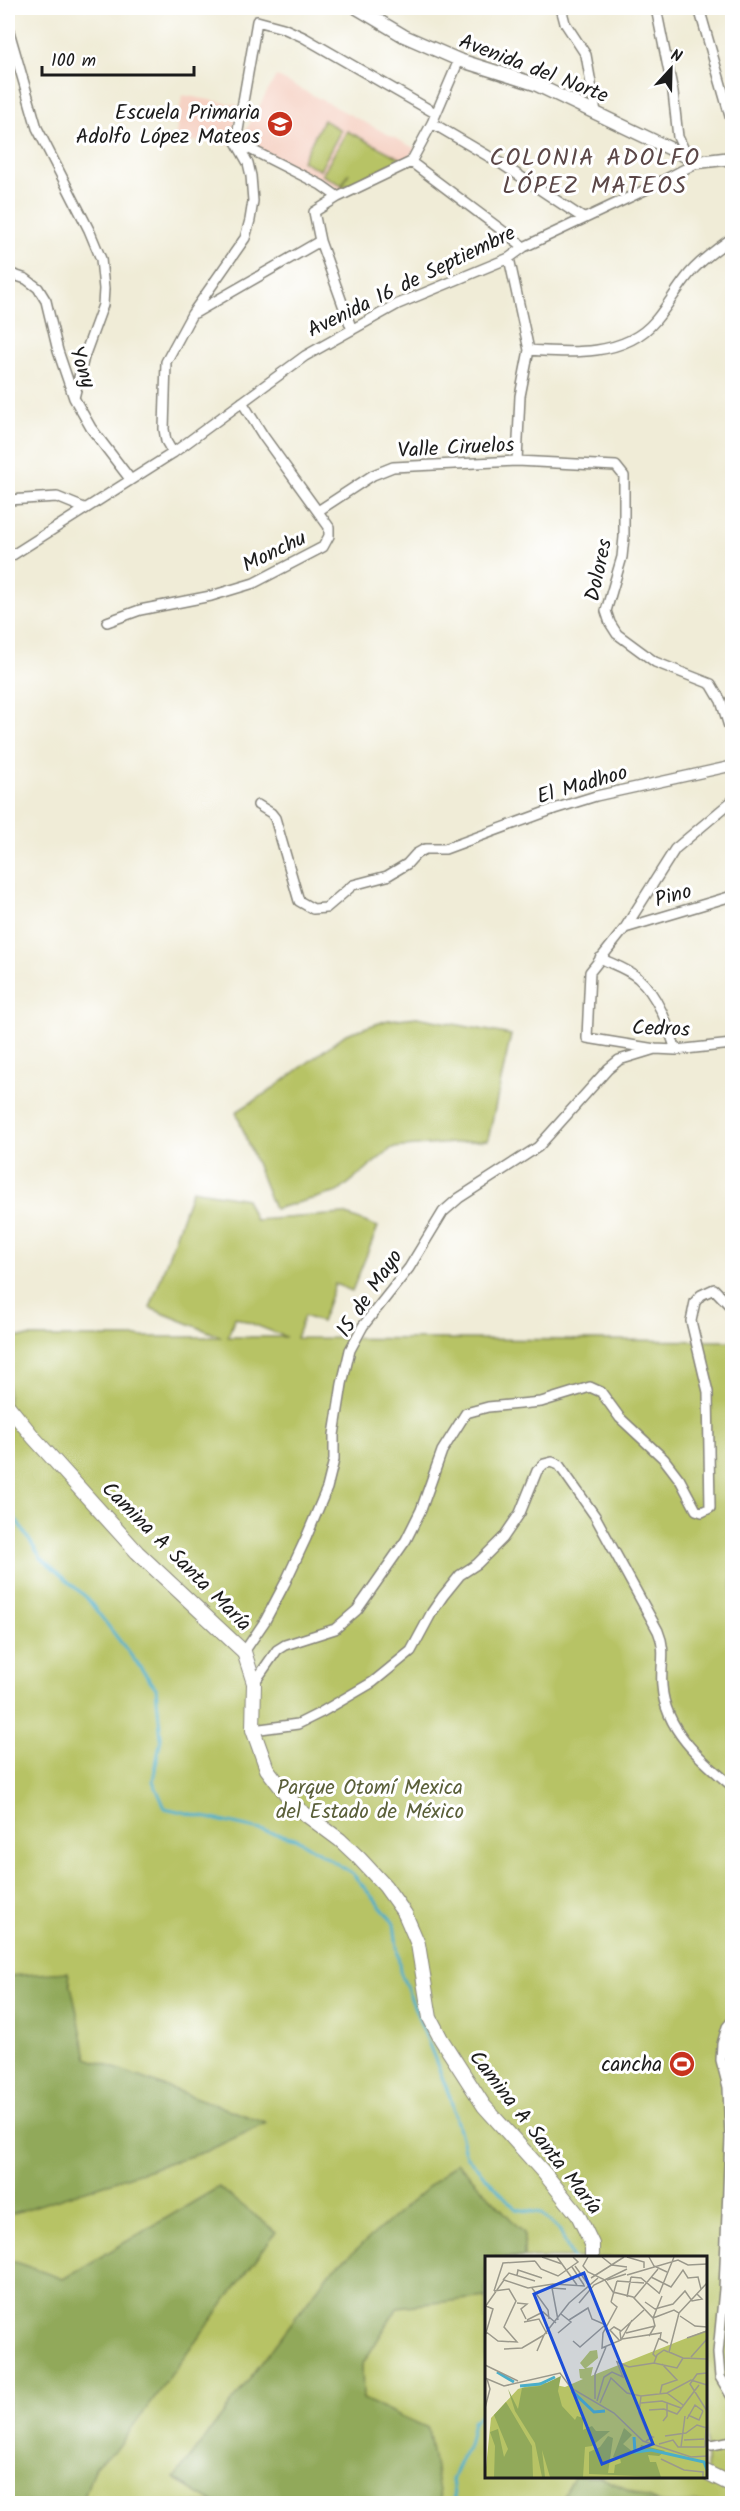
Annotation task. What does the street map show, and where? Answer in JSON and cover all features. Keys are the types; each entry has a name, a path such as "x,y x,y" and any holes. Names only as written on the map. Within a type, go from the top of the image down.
{"main road":[{"name":"Camina A Santa María","path":"8,1406 137,1552 244,1652 254,1683 253,1730 267,1769 303,1813 340,1840 359,1858 385,1886 405,1914 418,1944 430,2018 441,2039 484,2106 578,2215 592,2244 592,2256"},
{"path":"707,2473 732,2486"}],"street":[{"name":"Avenida del Norte","path":"357,8 384,26 459,60 536,84 693,159"},
{"path":"561,8 565,22 586,55 596,112"},
{"path":"656,8 673,92 678,137 693,159"},
{"path":"699,8 732,123"},
{"path":"173,453 166,441 164,429 166,362 192,314 237,250 250,220 253,201 251,176 248,163 236,142 257,21 283,28 303,38 435,113"},
{"path":"8,28 37,128 101,259 103,305 84,357 74,398"},
{"path":"352,330 320,241 315,212 338,197 411,162 432,123 459,60"},
{"path":"432,123 500,163 583,218"},
{"path":"236,142 321,185 338,197"},
{"name":"Avenida 16 de Septiembre","path":"8,558 173,453 305,356 398,304 509,258 524,247 693,159 732,158"},
{"path":"411,162 524,247"},
{"path":"530,350 579,353 614,346 632,338 654,322 692,271 732,238"},
{"path":"192,314 320,241"},
{"path":"509,258 530,350 520,396 517,461"},
{"name":"Yony","path":"8,273 33,283 46,301 58,351 74,398 91,428 130,479"},
{"name":"Monchu","path":"107,622 140,610 233,590 254,583 317,551 326,543 330,532 318,511 264,437 242,402"},
{"name":"Valle Ciruelos","path":"318,511 373,475 393,467 517,461 608,464"},
{"name":"Dolores","path":"608,464 622,470 626,488 622,557 606,611 610,623 617,634 655,662 711,684 722,701 732,736"},
{"path":"8,501 57,497 84,508"},
{"name":"El Madhoo","path":"258,805 275,818 299,901 313,909 326,908 360,881 387,876 407,864 421,850 445,849 596,796 732,766"},
{"path":"676,1050 670,1031 648,987 636,976 600,958 624,928 675,849 732,801"},
{"name":"Pino","path":"624,928 732,896"},
{"name":"Cedros","path":"600,958 590,972 587,1038 676,1050 732,1044"},
{"name":"15 de Mayo","path":"244,1652 260,1629 285,1584 327,1488 334,1460 334,1435 342,1384 350,1350 363,1326 409,1268 443,1212 459,1198 538,1147 619,1060 656,1049"},
{"path":"254,1683 277,1650 285,1645 334,1629 357,1610 406,1540 421,1510 442,1451 455,1427 466,1413 478,1409 541,1402 579,1390 595,1388 601,1392 620,1418 664,1459 680,1480 696,1510 702,1512 710,1508 708,1392 693,1334 692,1310 701,1295 714,1289 732,1308"},
{"path":"253,1730 297,1724 320,1713 373,1682 411,1651 432,1612 453,1583 477,1564 503,1538 520,1513 537,1471 544,1464 552,1462 560,1465 595,1516 658,1631 664,1650 661,1671 665,1705 677,1731 701,1758 732,1786"},
{"path":"732,2021 727,2027 722,2052 728,2087 730,2138 724,2289 718,2353 720,2377 732,2397"},
{"path":"707,2445 732,2441"}],"shaded area":[{"path":"276,76 416,149 403,162 342,191 240,141"},
{"path":"182,95 238,105 233,145 175,139"}],"green space":[{"path":"323,120 341,130 320,170 302,161"},
{"path":"347,131 402,159 341,189 349,173 342,185 322,175"},
{"path":"417,1017 511,1035 488,1140 392,1148 338,1192 274,1209 236,1112 271,1090 346,1034 388,1020"},
{"name":"Parque Otomí Mexica del Estado de México","path":"192,1190 246,1199 255,1220 344,1214 378,1227 352,1291 335,1284 321,1322 304,1316 296,1338 732,1341 732,2503 8,2503 8,1337 222,1337 150,1308","holes":["235,1317 286,1337 228,1337"]},
{"path":"68,1972 87,2058 266,2123 207,2151 8,2215 8,1976"},
{"path":"457,2162 524,2233 524,2256 485,2256 485,2297 398,2307 362,2365 363,2399 428,2428 441,2503 215,2503 174,2479 329,2273"},
{"path":"219,2187 276,2232 116,2450 95,2466 82,2503 8,2503 8,2263 15,2262 63,2279"},
{"path":"574,2478 601,2478 659,2503 560,2503"}],"waterway":[{"path":"8,1507 41,1558 86,1597 156,1688 161,1738 153,1781 165,1808 295,1838 352,1873 394,1923 400,1971 450,2097 466,2156 516,2209 541,2213 560,2231 571,2256"},
{"path":"455,2504 452,2479 468,2445 473,2422 485,2409"}],"place":[{"name":"Escuela Primaria Adolfo López Mateos","path":"280,124"},
{"name":"cancha","path":"682,2064"}],"district":[{"name":"COLONIA ADOLFO LÓPEZ MATEOS","path":"595,171"}]}
